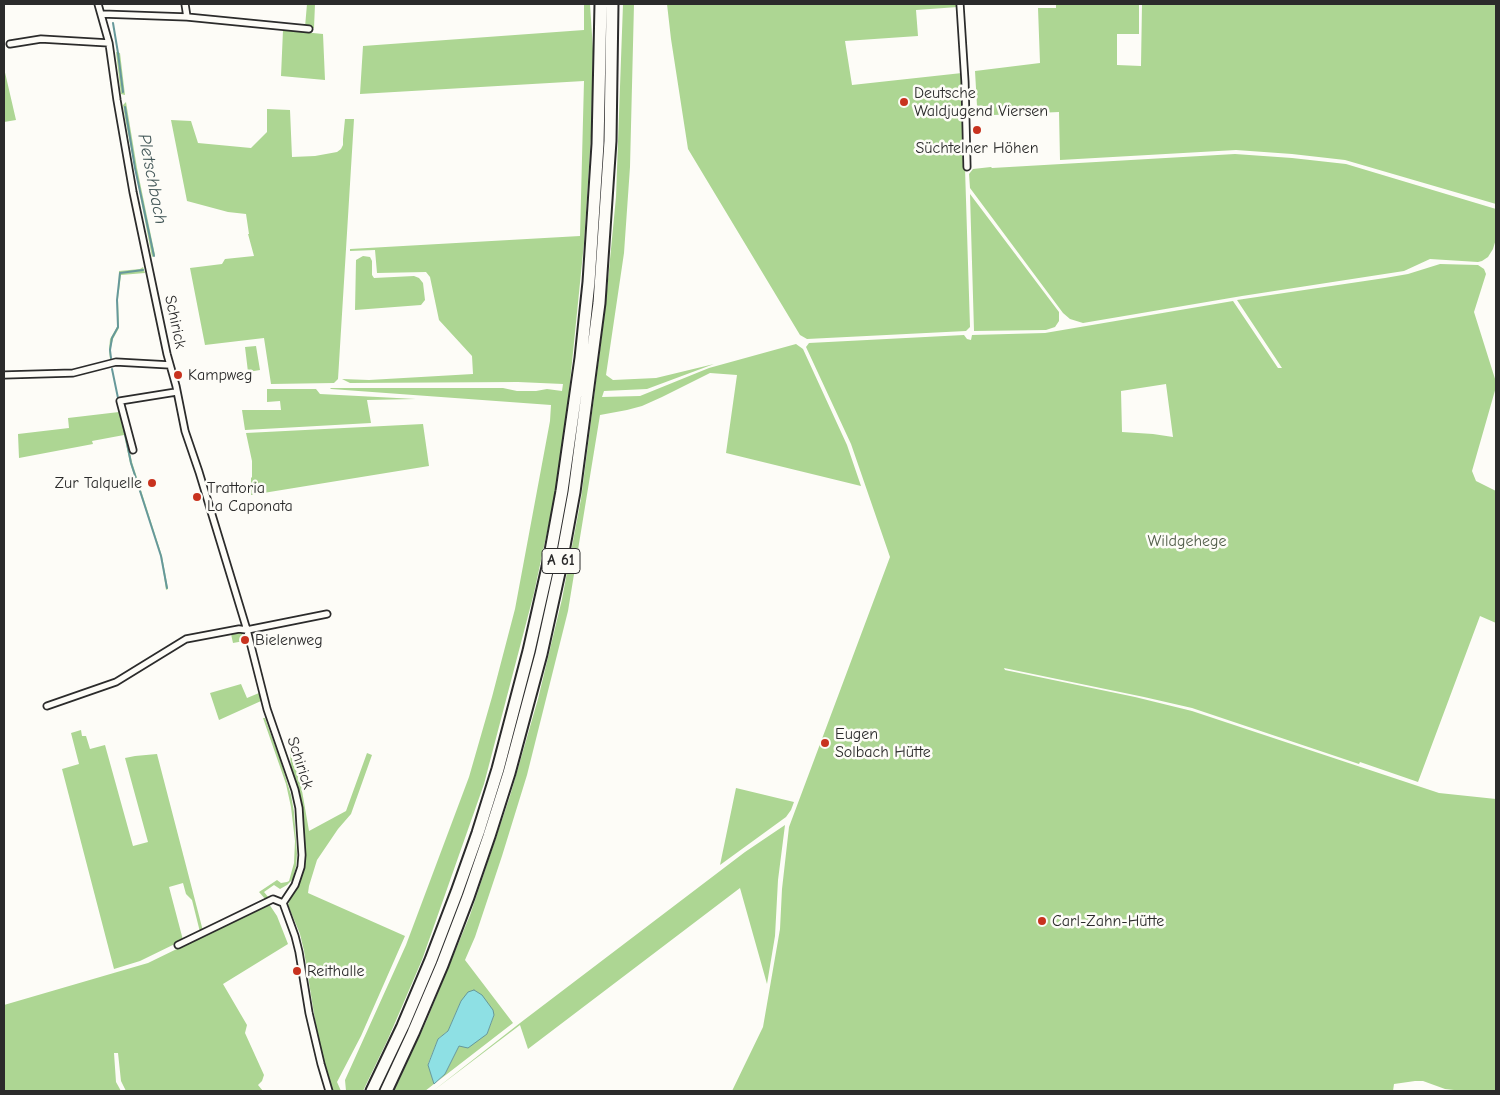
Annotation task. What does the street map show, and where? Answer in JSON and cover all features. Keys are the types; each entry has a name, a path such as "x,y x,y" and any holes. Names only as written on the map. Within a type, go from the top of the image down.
{"highway":[{"name":"A 61","path":"372,1091 403,1026 431,960 478,832 498,769 529,652 548,567 581,358 588,290 598,144 600,4"},
{"name":"A 61","path":"386,1091 442,965 489,836 509,773 541,654 560,568 574,492 599,303 610,141 612,4"}],"street":[{"name":"Schirick","path":"98,4 109,43 133,192 185,431 247,630 268,709 295,790 299,808 301,867 295,885 283,903"},
{"path":"185,4 187,16"},
{"path":"960,4 965,82 967,167"},
{"path":"102,14 187,16 309,29"},
{"path":"10,44 41,39 109,43"},
{"path":"4,375 73,373 116,362 170,365"},
{"path":"133,450 120,401 176,392"},
{"path":"48,706 116,682 186,639 239,629 247,630 327,614"},
{"path":"178,945 273,899 283,903 299,952 309,1013 329,1091"}],"green space":[{"path":"307,4 315,4 314,28 305,27"},
{"path":"584,4 590,4 593,51 591,136 584,243 562,462 534,593 484,784 422,960 363,1091 346,1091 345,1080 406,945 469,777 515,609 550,421 551,405 330,388 503,388 517,391 547,389 562,391 563,384 518,382 350,383 342,379 369,380 473,374 472,356 439,320 430,277 426,272 377,273 375,250 350,251 350,249 580,236 584,81 360,94 363,46 584,30"},
{"path":"623,4 634,4 630,167 624,253 606,375 613,380 656,378 714,364 647,389 604,391 602,397 640,396 709,368 796,344 803,349 847,445 861,486 726,453 737,375 710,373 642,406 600,415 568,611 527,775 475,937 465,960 513,1023 438,1081 445,1074 459,1046 487,1034 494,1015 461,1001 448,1031 438,1039 428,1064 434,1084 425,1091 394,1091 426,1022 470,915 510,796 538,699 562,599 581,499 605,311 616,197"},
{"path":"667,4 958,4 958,7 916,10 918,36 845,41 852,85 962,73 970,327 966,331 807,339 800,335 688,149"},
{"path":"1056,4 1139,4 1139,34 1117,34 1117,65 1141,66 1142,4 1496,4 1496,204 1345,160 1292,154 1236,150 1060,160 1059,112 994,115 993,113 987,113 986,106 977,106 975,71 1040,63 1038,8 1056,8"},
{"path":"283,30 323,34 325,80 281,76"},
{"path":"116,52 120,53 125,95 121,94"},
{"path":"4,68 16,120 4,122"},
{"path":"126,102 155,255 152,257 125,118 123,105"},
{"path":"267,109 290,110 292,157 315,156 337,152 343,145 345,119 354,119 338,379 334,383 271,384 264,338 205,345 190,268 222,264 225,259 254,256 248,234 246,214 228,212 187,201 171,120 191,121 198,143 251,148 267,132"},
{"path":"1235,154 1346,164 1496,209 1496,239 1493,249 1488,257 1478,262 1430,259 1404,271 1083,323 1070,319 1063,313 970,188 969,174 973,169"},
{"path":"970,194 1059,312 1059,321 1055,327 1046,330 974,331"},
{"path":"363,256 370,257 372,261 372,275 374,278 414,276 419,278 423,283 425,300 421,305 355,310 356,260"},
{"name":"Wildgehege","path":"1440,264 1478,265 1484,269 1486,274 1474,312 1496,382 1472,471 1476,481 1496,491 1496,623 1480,616 1418,782 1192,708 1004,668 1005,670 1192,711 1439,793 1496,799 1496,1091 1445,1089 1423,1081 1415,1081 1394,1084 1393,1091 732,1091 763,1027 780,929 782,889 789,827 890,557 851,444 806,347 809,343 964,335 967,339 971,340 972,335 1045,333 1233,301 1278,368 1282,368 1237,300 1408,274","holes":["1166,384 1173,437 1122,432 1121,391"]},
{"path":"143,267 145,273 121,275 118,299 119,271"},
{"path":"118,299 119,328 113,339 110,351 111,359 109,350 110,339 117,327"},
{"path":"256,346 260,370 248,372 245,347"},
{"path":"267,389 316,389 320,394 416,399 367,400 371,423 245,430 242,410 281,410 280,401 267,402"},
{"path":"117,402 119,402 132,462 162,556 168,589 166,590 161,556 130,463 124,435 92,441 93,444 19,458 18,434 69,428 68,418 119,412"},
{"path":"423,424 429,466 251,495 252,461 246,433"},
{"path":"242,632 244,641 233,643 231,634"},
{"path":"241,684 247,698 259,693 261,701 219,720 210,693"},
{"path":"263,718 265,718 281,762 291,795 297,854 293,879 280,889 274,885 264,892 269,898 266,900 259,892 277,880 281,883 289,881 294,863 295,841 286,784"},
{"path":"81,730 82,736 86,736 90,749 105,745 133,846 148,842 125,758 157,754 203,931 200,932 192,900 186,894 183,883 169,887 183,940 140,961 114,969 62,769 79,764 71,733"},
{"path":"290,752 301,785 309,831 346,811 367,753 372,755 351,814 338,829 317,860 308,893 405,936 361,1036 337,1082 341,1091 333,1091 319,1045 304,951 300,934 288,905 300,882 305,856 303,814 297,785 291,768"},
{"path":"736,788 794,802 786,817 720,865"},
{"path":"785,825 778,880 775,936 767,984 740,888 528,1049 520,1025 433,1091 745,852"},
{"path":"269,904 277,916 288,944 223,984 247,1025 245,1033 264,1075 258,1085 263,1091 126,1091 121,1081 118,1053 114,1053 116,1082 121,1091 4,1091 4,1005 148,963"}],"water":[{"path":"474,990 482,995 493,1010 494,1015 487,1034 468,1048 459,1046 445,1074 434,1084 428,1065 438,1039 448,1031 461,1001 468,992"}],"waterway":[{"name":"Pletschbach","path":"113,23 123,92"},
{"name":"Pletschbach","path":"125,107 135,168 154,256"},
{"name":"Pletschbach","path":"111,358 112,338 118,327 117,300 120,273 143,270"},
{"name":"Pletschbach","path":"112,369 118,398"},
{"name":"Pletschbach","path":"121,414 131,463 161,556 167,588"}],"place":[{"name":"Deutsche Waldjugend Viersen","path":"904,102"},
{"name":"Süchtelner Höhen","path":"977,130"},
{"name":"Kampweg","path":"178,375"},
{"name":"Zur Talquelle","path":"152,483"},
{"name":"Trattoria La Caponata","path":"197,497"},
{"name":"Bielenweg","path":"245,640"},
{"name":"Eugen Solbach Hütte","path":"825,743"},
{"name":"Carl-Zahn-Hütte","path":"1042,921"},
{"name":"Reithalle","path":"297,971"}]}
